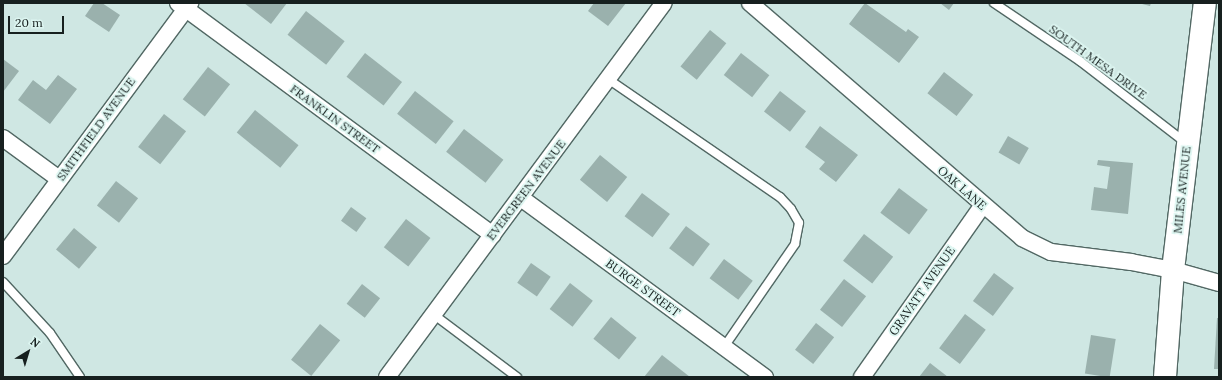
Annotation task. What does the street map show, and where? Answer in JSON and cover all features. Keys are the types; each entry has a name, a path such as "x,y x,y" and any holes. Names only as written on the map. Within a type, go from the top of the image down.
{"street":[{"name":"EVERGREEN AVENUE","path":"387,377 664,3"},
{"name":"OAK LANE","path":"750,3 982,206 1022,238 1051,252 1173,270 1219,282"},
{"name":"MILES AVENUE","path":"1165,377 1173,270 1204,3"},
{"name":"SMITHFIELD AVENUE","path":"3,256 184,5"},
{"name":"FRANKLIN STREET","path":"184,5 493,235"},
{"path":"3,138 59,179"},
{"name":"BURGE STREET","path":"521,198 765,377"},
{"name":"GRAVATT AVENUE","path":"862,377 982,206"}],"lane":[{"name":"SOUTH MESA DRIVE","path":"994,3 1080,61 1187,143"},
{"path":"608,79 780,197 791,209 798,223 798,236 794,244 724,347"},
{"path":"3,282 50,333 80,377"},
{"path":"433,314 517,377"}],"building":[{"path":"94,3 102,3 120,15 109,32 85,16"},
{"path":"244,3 287,3 271,24"},
{"path":"594,3 626,3 608,26 588,11"},
{"path":"865,3 906,32 908,29 919,37 899,63 849,24"},
{"path":"940,3 954,3 949,10"},
{"path":"1138,3 1151,3 1150,6"},
{"path":"306,11 345,41 326,65 288,35"},
{"path":"710,30 726,43 697,80 680,67"},
{"path":"365,53 402,82 384,106 347,77"},
{"path":"741,53 769,75 752,97 724,75"},
{"path":"3,59 19,71 3,92"},
{"path":"208,67 230,84 205,117 183,99"},
{"path":"944,72 973,95 957,116 927,93"},
{"path":"58,75 77,89 50,124 18,100 33,80 46,90"},
{"path":"415,91 454,121 436,144 397,114"},
{"path":"780,91 806,111 790,132 764,111"},
{"path":"255,110 299,145 280,168 237,133"},
{"path":"164,114 186,131 160,164 138,147"},
{"path":"820,126 858,155 836,182 819,169 825,162 805,147"},
{"path":"464,129 503,160 486,183 446,152"},
{"path":"1008,136 1029,148 1019,164 998,152"},
{"path":"600,155 627,177 607,202 580,180"},
{"path":"1098,160 1133,163 1128,214 1091,210 1094,187 1107,189 1110,167 1097,165"},
{"path":"116,181 138,198 119,223 97,205"},
{"path":"899,188 928,210 909,234 880,213"},
{"path":"642,193 670,214 652,237 625,216"},
{"path":"351,207 366,218 356,232 341,221"},
{"path":"406,219 430,238 408,266 384,247"},
{"path":"686,226 710,244 693,266 669,248"},
{"path":"74,228 97,247 79,269 56,249"},
{"path":"864,234 893,257 872,284 843,261"},
{"path":"724,259 753,281 738,300 710,278"},
{"path":"531,263 551,277 537,296 517,283"},
{"path":"994,273 1014,288 993,316 973,301"},
{"path":"844,279 866,296 842,327 820,310"},
{"path":"570,283 593,301 573,327 550,309"},
{"path":"362,284 380,298 365,318 347,304"},
{"path":"965,314 986,330 960,364 939,348"},
{"path":"611,317 637,338 619,360 593,339"},
{"path":"1217,318 1219,318 1219,369 1214,369"},
{"path":"816,323 834,337 813,364 795,350"},
{"path":"320,324 340,340 311,376 291,360"},
{"path":"1091,335 1116,339 1110,377 1085,374"},
{"path":"662,355 690,377 644,377"},
{"path":"930,363 948,377 919,377"}]}
